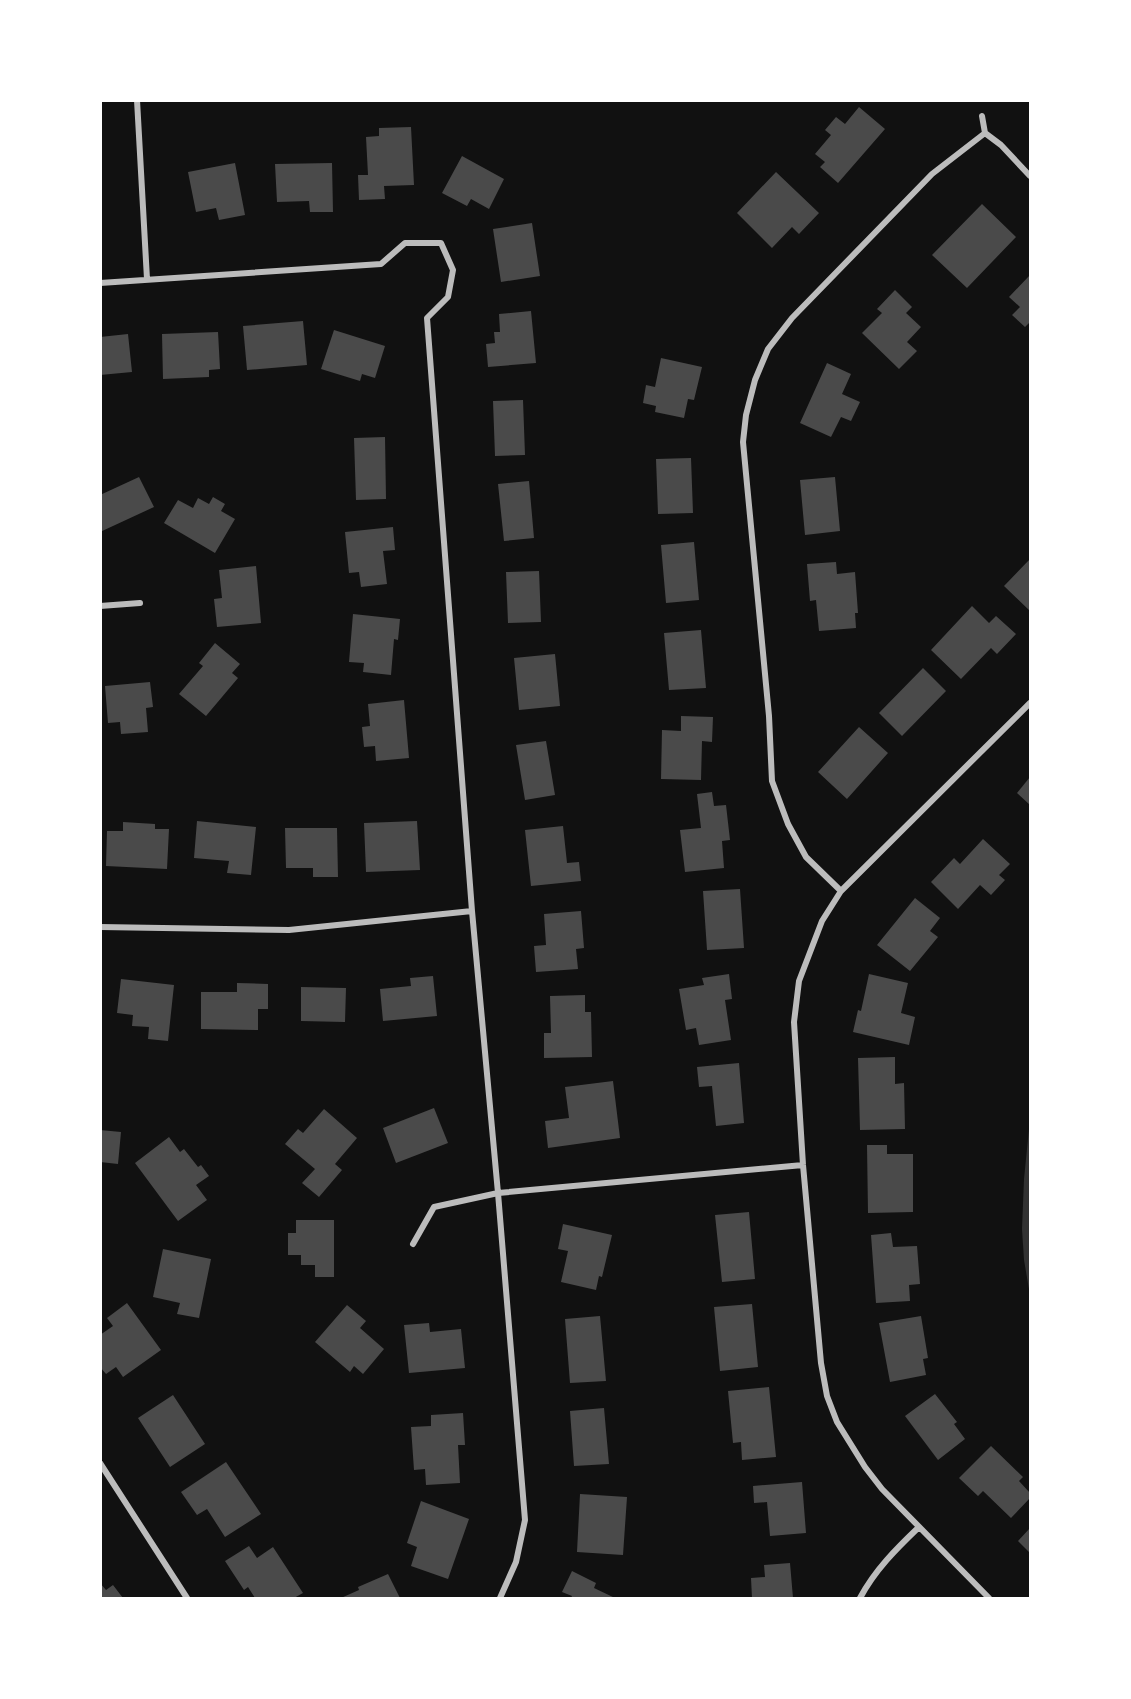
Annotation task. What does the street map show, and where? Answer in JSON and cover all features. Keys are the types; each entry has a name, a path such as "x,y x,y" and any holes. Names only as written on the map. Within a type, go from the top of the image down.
{"street":[{"path":"137,100 147,279"},
{"path":"982,116 985,133 1001,145 1030,176"},
{"path":"841,891 806,857 788,824 772,781 769,716 742,442 746,415 755,380 768,349 792,318 932,174 985,133"},
{"path":"100,283 368,266 381,264 405,243 441,243 453,270 448,297 427,318 472,911 525,1520 516,1562 500,1599"},
{"path":"100,606 140,603"},
{"path":"989,1599 882,1489 837,1422 827,1396 821,1363 803,1165 794,1022 799,981 822,921 841,891 1030,703"},
{"path":"100,927 289,930 472,911"},
{"path":"413,1244 434,1207 498,1193 803,1165"},
{"path":"100,1463 187,1599"},
{"path":"860,1599 875,1573 892,1552 919,1527"}],"shaded area":[{"path":"1030,1119 1030,1295 1022,1229"}],"building":[{"path":"859,107 885,129 838,183 820,167 825,162 815,154 831,135 825,130 836,117 845,124"},
{"path":"411,127 414,185 384,186 385,199 359,200 358,175 368,175 366,137 379,136 379,128"},
{"path":"462,156 504,179 489,209 471,199 467,206 442,193"},
{"path":"235,163 245,215 219,220 216,208 196,212 188,172"},
{"path":"332,163 333,212 310,212 309,201 277,202 275,164"},
{"path":"776,172 819,213 799,234 792,227 772,248 737,213"},
{"path":"982,204 1016,237 967,288 932,255"},
{"path":"532,223 540,276 501,282 493,229"},
{"path":"1030,275 1030,322 1025,327 1012,315 1020,307 1009,297"},
{"path":"895,290 912,307 906,313 921,327 907,342 917,351 899,369 862,333 882,313 877,309"},
{"path":"531,311 536,363 488,367 486,344 495,343 494,332 500,332 499,314"},
{"path":"303,321 307,365 247,370 243,326"},
{"path":"334,330 385,346 375,378 362,374 360,381 321,369"},
{"path":"218,332 220,369 209,370 209,377 163,379 162,334"},
{"path":"128,334 132,372 100,375 100,337"},
{"path":"661,358 702,367 694,400 688,399 684,418 655,412 656,406 643,403 646,385 655,387"},
{"path":"827,363 851,374 842,394 860,402 851,421 841,417 831,437 800,423"},
{"path":"523,400 525,455 495,456 493,401"},
{"path":"385,437 386,499 356,500 354,438"},
{"path":"691,458 693,513 658,514 656,459"},
{"path":"139,477 154,507 100,532 100,495"},
{"path":"835,477 840,531 805,535 800,480"},
{"path":"529,481 534,538 504,541 498,484"},
{"path":"213,497 225,504 221,511 235,519 215,553 164,523 178,500 193,508 198,498 209,504"},
{"path":"393,527 395,550 383,551 387,584 361,587 359,572 349,573 345,532"},
{"path":"694,542 699,600 666,603 661,545"},
{"path":"1030,559 1030,611 1004,586"},
{"path":"836,562 837,574 855,572 858,613 855,613 856,628 819,631 816,600 810,601 807,564"},
{"path":"256,566 261,623 217,627 214,599 222,598 219,570"},
{"path":"539,571 541,622 508,623 506,572"},
{"path":"972,606 989,623 996,616 1016,634 997,654 991,648 961,679 931,650"},
{"path":"353,614 400,619 398,640 394,639 391,675 363,672 364,663 349,662"},
{"path":"701,630 706,688 669,690 664,633"},
{"path":"215,643 240,664 232,673 238,678 206,716 179,694 203,666 199,663"},
{"path":"555,654 560,706 519,710 514,658"},
{"path":"923,668 946,691 902,736 879,713"},
{"path":"150,682 153,707 146,708 148,732 121,734 120,722 108,723 105,686"},
{"path":"404,700 409,758 376,761 375,746 364,747 362,727 370,726 368,704"},
{"path":"681,716 713,717 712,742 702,741 701,780 661,779 662,730 681,731"},
{"path":"859,727 888,753 847,799 818,772"},
{"path":"546,741 555,795 525,800 516,745"},
{"path":"1030,777 1030,805 1017,793"},
{"path":"712,792 714,806 726,805 730,840 722,841 724,868 685,872 680,830 701,828 697,794"},
{"path":"197,821 256,827 251,875 227,873 229,861 194,858"},
{"path":"417,821 420,870 366,872 364,823"},
{"path":"123,822 155,824 155,829 169,829 167,869 106,866 107,831 123,831"},
{"path":"563,826 567,863 579,862 581,881 531,886 525,830"},
{"path":"285,828 337,828 338,877 313,877 313,868 286,868"},
{"path":"983,839 1010,864 999,875 1005,880 991,895 980,885 958,909 931,882 954,858 960,864"},
{"path":"740,889 744,948 707,950 703,891"},
{"path":"915,898 940,918 930,931 938,937 910,971 877,945"},
{"path":"581,911 584,948 576,949 578,969 536,972 534,946 546,945 544,914"},
{"path":"729,974 732,999 725,1000 731,1040 699,1045 696,1028 686,1030 679,989 704,985 702,978"},
{"path":"869,974 908,983 901,1013 915,1017 909,1045 853,1032 858,1010 861,1011"},
{"path":"433,976 437,1016 383,1021 380,989 411,986 410,978"},
{"path":"121,979 174,985 168,1041 148,1039 149,1027 132,1026 133,1015 117,1013"},
{"path":"237,983 268,984 268,1009 258,1009 258,1030 201,1029 201,992 237,992"},
{"path":"301,987 346,988 345,1022 301,1021"},
{"path":"585,995 585,1012 591,1012 592,1057 544,1058 544,1033 551,1033 550,996"},
{"path":"895,1057 895,1084 904,1083 905,1129 860,1130 858,1058"},
{"path":"739,1063 744,1123 716,1126 712,1086 699,1087 697,1067"},
{"path":"613,1081 620,1138 548,1148 545,1121 569,1118 565,1087"},
{"path":"434,1108 448,1143 396,1163 383,1128"},
{"path":"324,1109 357,1138 335,1164 342,1170 319,1197 302,1183 315,1169 285,1144 298,1129 303,1133"},
{"path":"100,1130 121,1132 118,1164 100,1162"},
{"path":"169,1137 180,1152 184,1149 198,1167 201,1165 209,1176 196,1185 207,1200 178,1221 135,1163"},
{"path":"867,1145 887,1145 887,1154 913,1154 913,1212 868,1213"},
{"path":"749,1212 755,1279 722,1282 715,1215"},
{"path":"296,1220 334,1220 334,1277 315,1277 315,1265 301,1265 301,1255 288,1255 288,1233 296,1233"},
{"path":"563,1224 612,1235 602,1277 599,1276 596,1290 561,1282 568,1251 558,1249"},
{"path":"891,1233 893,1247 917,1246 920,1284 909,1285 910,1301 876,1303 871,1235"},
{"path":"163,1249 211,1259 199,1318 177,1314 180,1303 153,1297"},
{"path":"127,1303 161,1350 123,1377 116,1367 106,1374 100,1367 100,1335 113,1326 107,1318"},
{"path":"752,1304 758,1367 720,1371 714,1307"},
{"path":"347,1305 366,1321 360,1328 384,1349 363,1374 354,1366 350,1372 315,1342"},
{"path":"600,1316 606,1381 570,1383 565,1319"},
{"path":"921,1316 928,1358 923,1359 926,1375 890,1382 879,1323"},
{"path":"429,1323 430,1332 461,1329 465,1368 409,1373 404,1325"},
{"path":"769,1387 776,1457 742,1460 741,1442 733,1443 728,1391"},
{"path":"935,1394 957,1422 954,1424 965,1439 938,1460 905,1416"},
{"path":"173,1395 205,1444 170,1467 138,1418"},
{"path":"604,1408 609,1464 574,1466 570,1411"},
{"path":"463,1413 465,1445 458,1445 460,1483 426,1485 425,1469 414,1470 411,1427 431,1426 431,1415"},
{"path":"991,1446 1023,1477 1019,1481 1030,1493 1030,1498 1011,1518 983,1491 978,1496 959,1478"},
{"path":"226,1462 261,1514 225,1537 207,1509 197,1515 181,1492"},
{"path":"802,1482 806,1533 770,1536 767,1502 754,1503 753,1486"},
{"path":"580,1494 627,1497 623,1555 577,1552"},
{"path":"421,1501 469,1519 448,1579 411,1566 417,1547 407,1543"},
{"path":"1030,1528 1030,1553 1018,1541"},
{"path":"249,1546 257,1558 273,1547 303,1593 294,1598 255,1598 248,1587 244,1590 225,1561"},
{"path":"790,1563 793,1598 752,1598 751,1578 765,1577 764,1565"},
{"path":"572,1571 596,1583 594,1588 615,1598 571,1598 572,1596 562,1592"},
{"path":"388,1574 400,1598 341,1598 359,1590 358,1587"},
{"path":"100,1583 106,1590 113,1585 123,1598 100,1598"}]}
